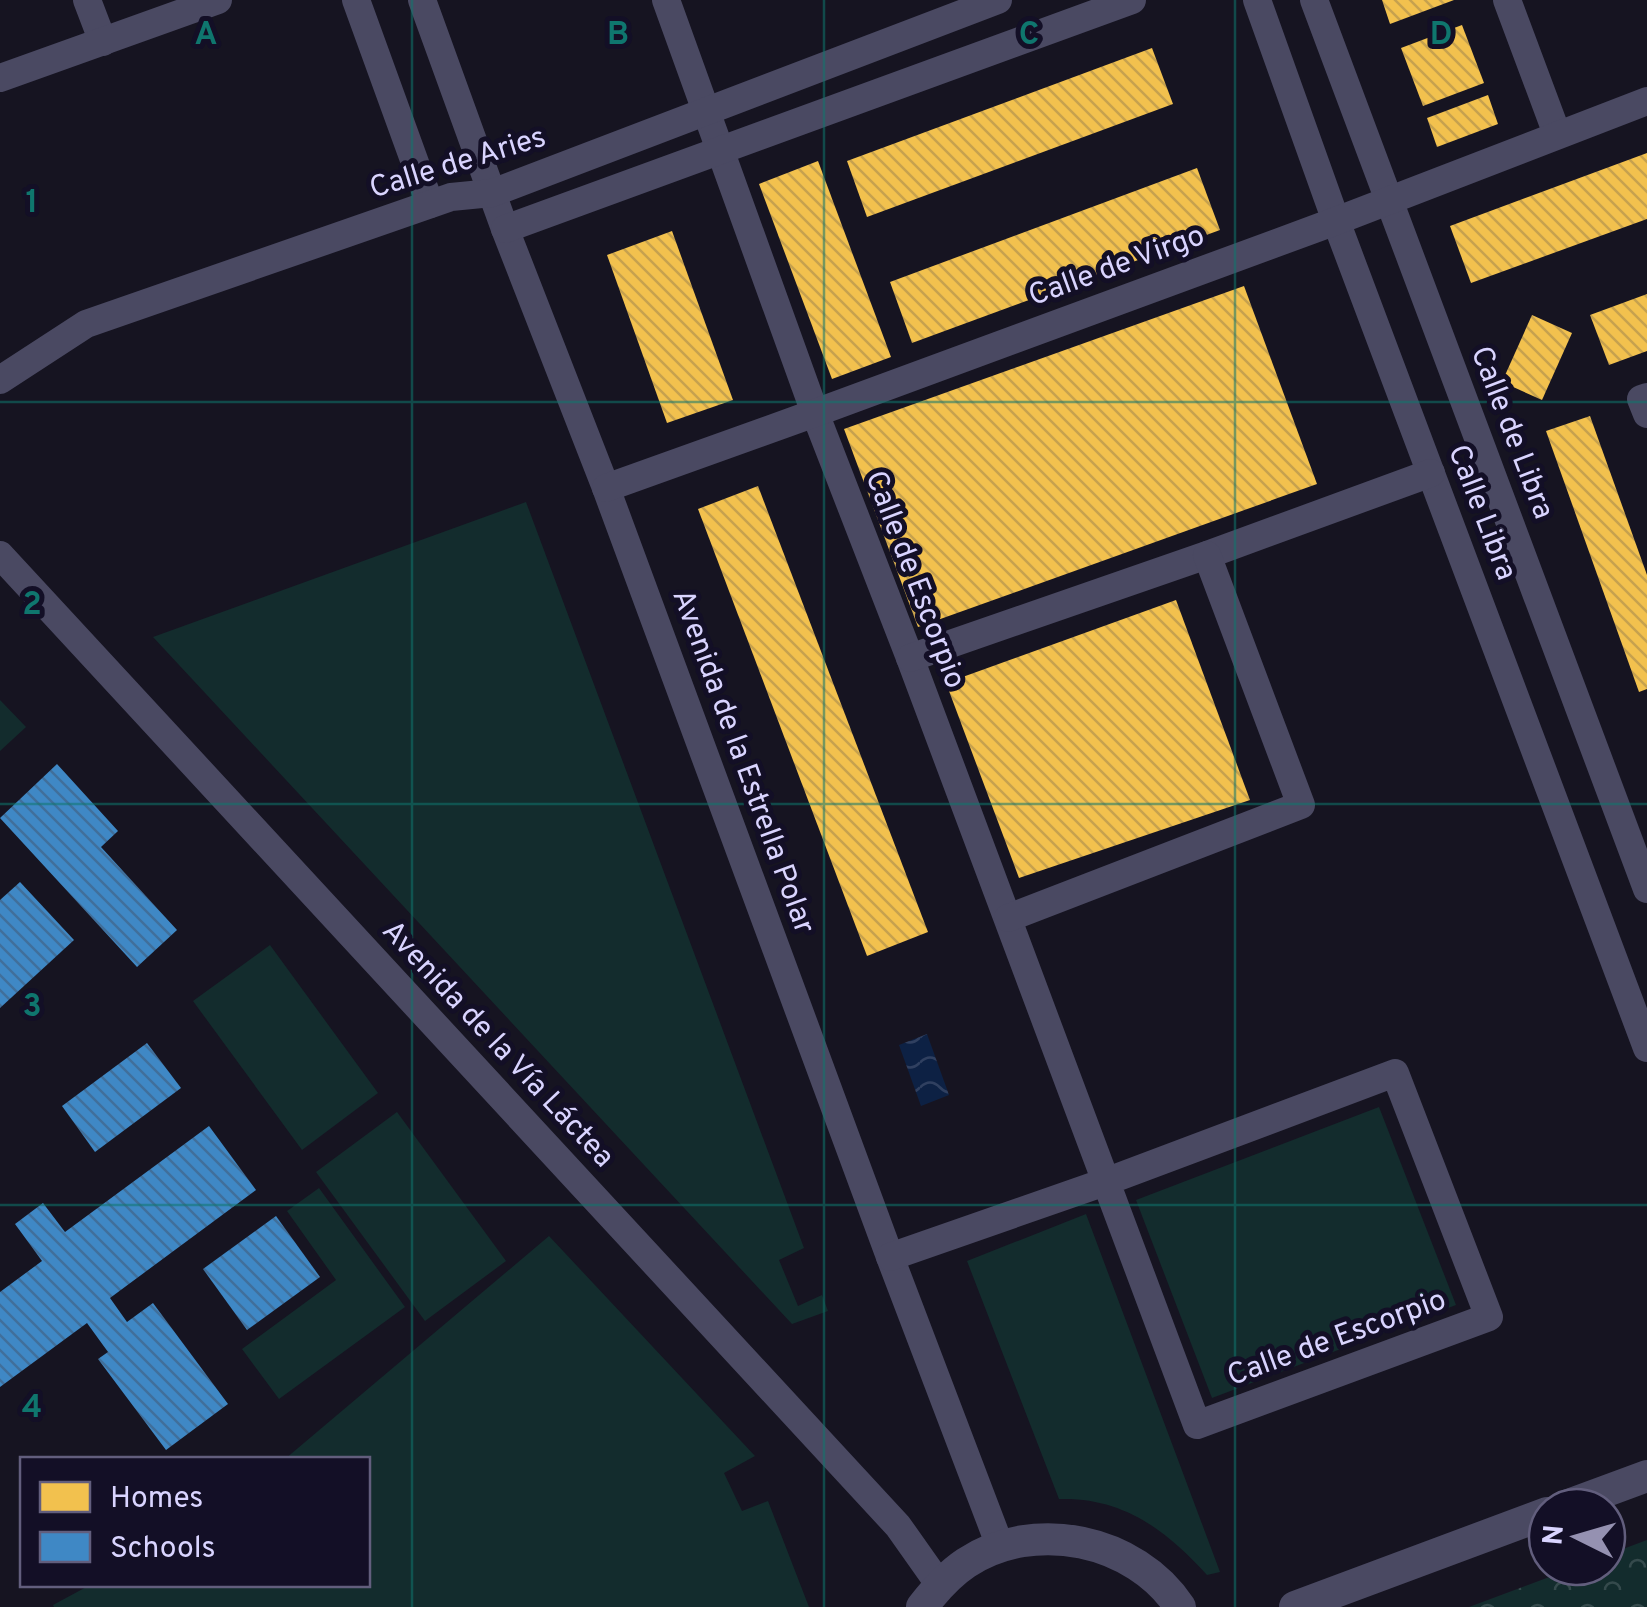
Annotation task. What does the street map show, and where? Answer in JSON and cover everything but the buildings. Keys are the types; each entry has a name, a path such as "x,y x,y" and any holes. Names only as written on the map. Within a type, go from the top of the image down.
{"street":[{"path":"87,0 103,42"},
{"path":"0,78 218,0"},
{"path":"356,0 430,204"},
{"name":"Avenida de la Estrella Polar","path":"422,0 1000,1546"},
{"name":"Calle de Escorpio","path":"666,0 816,413 1008,918 1106,1182 1197,1425 1489,1317 1395,1073 1106,1182 890,1257"},
{"path":"505,229 1132,0"},
{"name":"Calle Libra","path":"1257,0 1336,221 1647,1048"},
{"name":"Calle de Libra","path":"1314,0 1647,889"},
{"path":"1507,0 1557,134"},
{"name":"Calle de Aries","path":"0,380 86,324 451,197 492,193 992,1"},
{"name":"Calle de Virgo","path":"606,488 1336,221 1647,101"},
{"path":"1647,397 1642,399 1647,414"},
{"path":"910,658 1431,473"},
{"name":"Avenida de la Vía Láctea","path":"0,555 898,1526 930,1596"},
{"path":"1008,918 1301,805 1206,555"},
{"path":"1617,1487 1647,1476"},
{"path":"1295,1607 1527,1520"},
{"path":"930,1596 967,1562 1000,1546 1048,1538 1098,1545 1142,1567 1180,1607"}],"green space":[{"path":"526,502 804,1248 779,1260 798,1306 822,1295 828,1311 792,1324 153,637"},
{"path":"0,700 26,727 0,751"},
{"path":"270,945 378,1093 302,1150 193,1001"},
{"path":"1379,1107 1456,1305 1212,1398 1136,1200"},
{"path":"397,1112 506,1261 425,1321 316,1172"},
{"path":"319,1188 405,1307 279,1399 242,1349 336,1280 287,1211"},
{"path":"1086,1214 1220,1572 1207,1575 1176,1544 1123,1510 1059,1499 967,1261"},
{"path":"549,1236 755,1456 724,1473 742,1511 768,1501 809,1607 54,1607 86,1587 370,1587 370,1457 287,1457"},
{"path":"1647,1540 1647,1607 1469,1607 1527,1585 1627,1587 1627,1548"}],"water":[{"path":"927,1034 949,1095 921,1106 899,1045"}]}
